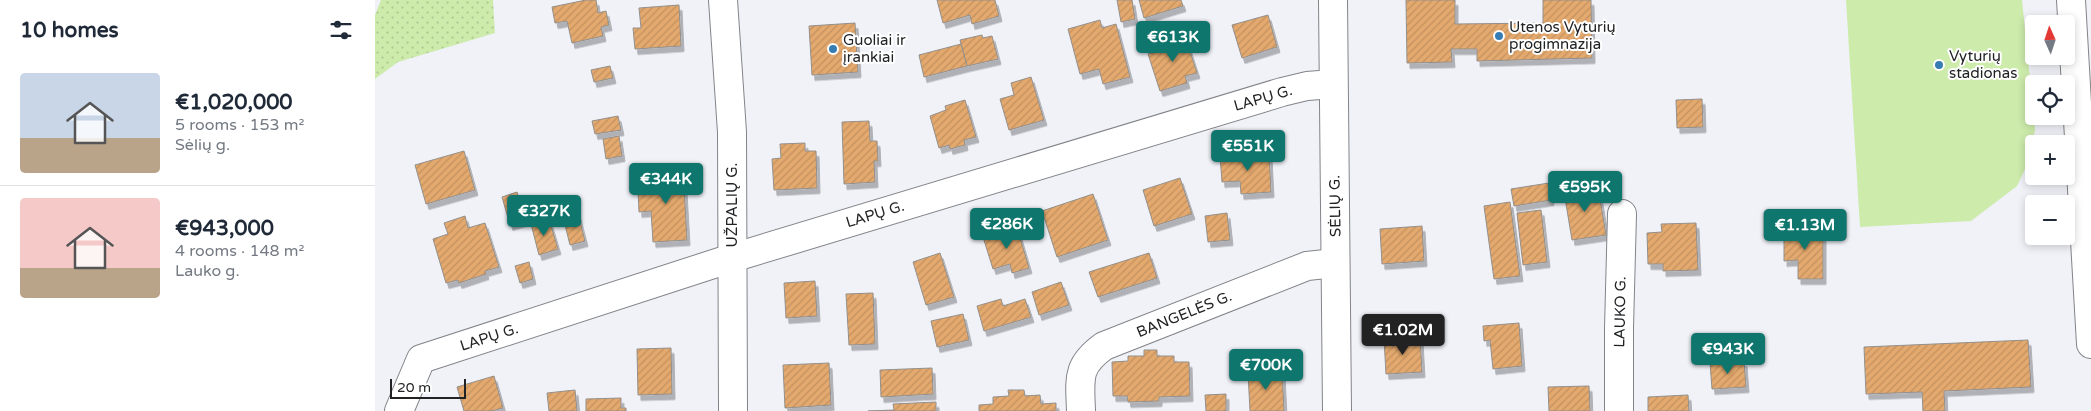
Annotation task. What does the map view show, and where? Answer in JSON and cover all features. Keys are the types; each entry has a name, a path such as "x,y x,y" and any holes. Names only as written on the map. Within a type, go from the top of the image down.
{"street":[{"name":"UŽPALIŲ G.","path":"723,0 732,132 733,411"},
{"name":"SĖLIŲ G.","path":"1333,0 1337,411"},
{"path":"2071,0 2091,344"},
{"name":"LAPŲ G.","path":"399,411 421,359 732,258 1282,92 1307,86 1333,84"},
{"name":"LAUKO G.","path":"1619,411 1622,214"},
{"name":"BANGELĖS G.","path":"1081,411 1080,382 1083,369 1089,357 1104,346 1307,266 1335,263"}],"green space":[{"path":"381,0 493,0 495,33 398,62 375,79 375,15"},
{"name":"Vyturių stadionas","path":"1846,0 2022,0 2025,30 2025,65 2029,65 2030,75 2025,75 2025,125 2035,125 2035,129 2034,135 2025,135 2025,169 2017,186 1971,221 1860,227"}],"building":[{"path":"586,0 596,0 598,13 606,11 609,25 601,27 603,36 572,43 567,21 555,23 552,7"},
{"path":"937,0 995,0 999,16 972,24 970,15 943,23"},
{"path":"1117,0 1132,0 1135,19 1121,22"},
{"path":"1139,0 1181,0 1183,6 1144,18"},
{"name":"Utenos Vyturių progimnazija","path":"1406,0 1455,0 1455,24 1543,23 1543,0 1591,0 1592,58 1477,61 1477,49 1451,49 1452,62 1407,63"},
{"path":"679,5 681,46 635,49 633,28 641,28 639,8"},
{"path":"1268,15 1277,47 1242,58 1232,25"},
{"path":"1100,20 1102,28 1116,24 1130,77 1103,84 1099,69 1080,74 1068,29"},
{"name":"Guoliai ir įrankiai","path":"855,23 858,72 812,75 809,26"},
{"path":"1184,33 1197,73 1185,76 1187,83 1160,91 1148,54 1161,51 1158,42"},
{"path":"982,35 983,38 992,36 998,59 967,66 960,40"},
{"path":"961,44 967,66 924,77 919,55"},
{"path":"610,66 613,78 594,82 591,70"},
{"path":"1031,77 1044,120 1009,130 1000,99 1014,95 1011,83"},
{"path":"1702,99 1703,127 1677,128 1676,100"},
{"path":"965,100 976,137 964,140 965,145 950,149 949,145 939,148 930,116 946,110 945,106"},
{"path":"618,116 621,130 595,134 592,121"},
{"path":"869,121 870,141 877,141 878,161 874,161 875,182 844,184 842,122"},
{"path":"619,136 622,156 606,159 603,139"},
{"path":"805,143 805,151 816,151 817,188 774,190 772,159 781,158 780,144"},
{"path":"464,151 475,190 426,204 415,165"},
{"path":"1269,153 1271,192 1241,194 1240,181 1222,182 1220,156"},
{"path":"683,169 687,240 653,242 651,211 639,212 638,190 650,189 649,171"},
{"path":"1180,178 1192,214 1154,226 1143,190"},
{"path":"1549,183 1551,200 1514,206 1511,189"},
{"path":"1598,187 1606,235 1572,240 1564,192"},
{"path":"517,192 526,220 510,225 502,197"},
{"path":"1093,194 1108,240 1057,257 1042,211"},
{"path":"1510,202 1520,276 1494,279 1484,206"},
{"path":"1541,210 1547,262 1523,265 1517,213"},
{"path":"1227,213 1230,240 1208,242 1205,216"},
{"path":"578,214 585,241 570,245 563,217"},
{"path":"465,216 468,228 485,223 499,267 485,271 486,274 459,283 458,280 446,283 433,239 448,234 444,223"},
{"path":"549,219 558,249 539,255 531,224"},
{"path":"1696,223 1698,270 1663,271 1663,264 1648,264 1647,233 1662,232 1661,224"},
{"path":"1422,226 1424,261 1382,264 1380,229"},
{"path":"1017,227 1029,268 1012,273 1010,264 993,269 983,237"},
{"path":"1784,227 1823,227 1823,279 1798,279 1798,260 1784,261"},
{"path":"940,253 954,297 926,305 913,262"},
{"path":"1149,253 1157,278 1098,297 1089,272"},
{"path":"529,262 533,279 520,283 515,266"},
{"path":"815,281 817,316 786,318 784,283"},
{"path":"1061,282 1069,305 1039,315 1032,292"},
{"path":"873,293 875,344 849,345 846,294"},
{"path":"1001,299 1003,306 1025,299 1031,317 984,331 977,306"},
{"path":"963,314 969,340 937,347 931,321"},
{"path":"1519,323 1522,366 1493,369 1490,340 1484,341 1483,326"},
{"path":"1420,337 1422,372 1386,374 1384,339"},
{"path":"2028,340 2031,387 1944,391 1945,411 1923,411 1922,392 1866,394 1864,347"},
{"path":"671,348 672,394 638,395 637,349"},
{"path":"1144,350 1157,350 1157,356 1174,356 1174,362 1189,362 1190,396 1159,397 1159,401 1128,402 1127,396 1113,396 1112,362 1128,361 1128,356 1144,356"},
{"path":"1744,361 1746,387 1712,389 1710,363"},
{"path":"829,363 831,405 785,408 783,365"},
{"path":"932,368 933,394 881,397 880,370"},
{"path":"1282,371 1284,411 1250,411 1248,373"},
{"path":"494,376 503,408 491,411 464,411 457,387"},
{"path":"1589,386 1590,411 1549,411 1548,387"},
{"path":"575,390 577,411 549,411 547,393"},
{"path":"1008,390 1024,390 1025,396 1040,395 1041,404 1056,403 1056,411 979,411 979,405 993,404 993,397 1009,396"},
{"path":"1226,394 1226,411 1206,411 1205,395"},
{"path":"1688,395 1689,411 1648,411 1648,397"},
{"path":"621,398 621,408 626,408 626,411 586,411 586,399"},
{"path":"936,402 936,411 868,411 894,410 893,404"}],"place":[{"name":"Utenos Vyturių progimnazija","path":"1499,36"},
{"name":"Guoliai ir įrankiai","path":"833,49"},
{"name":"Vyturių stadionas","path":"1939,65"}]}
